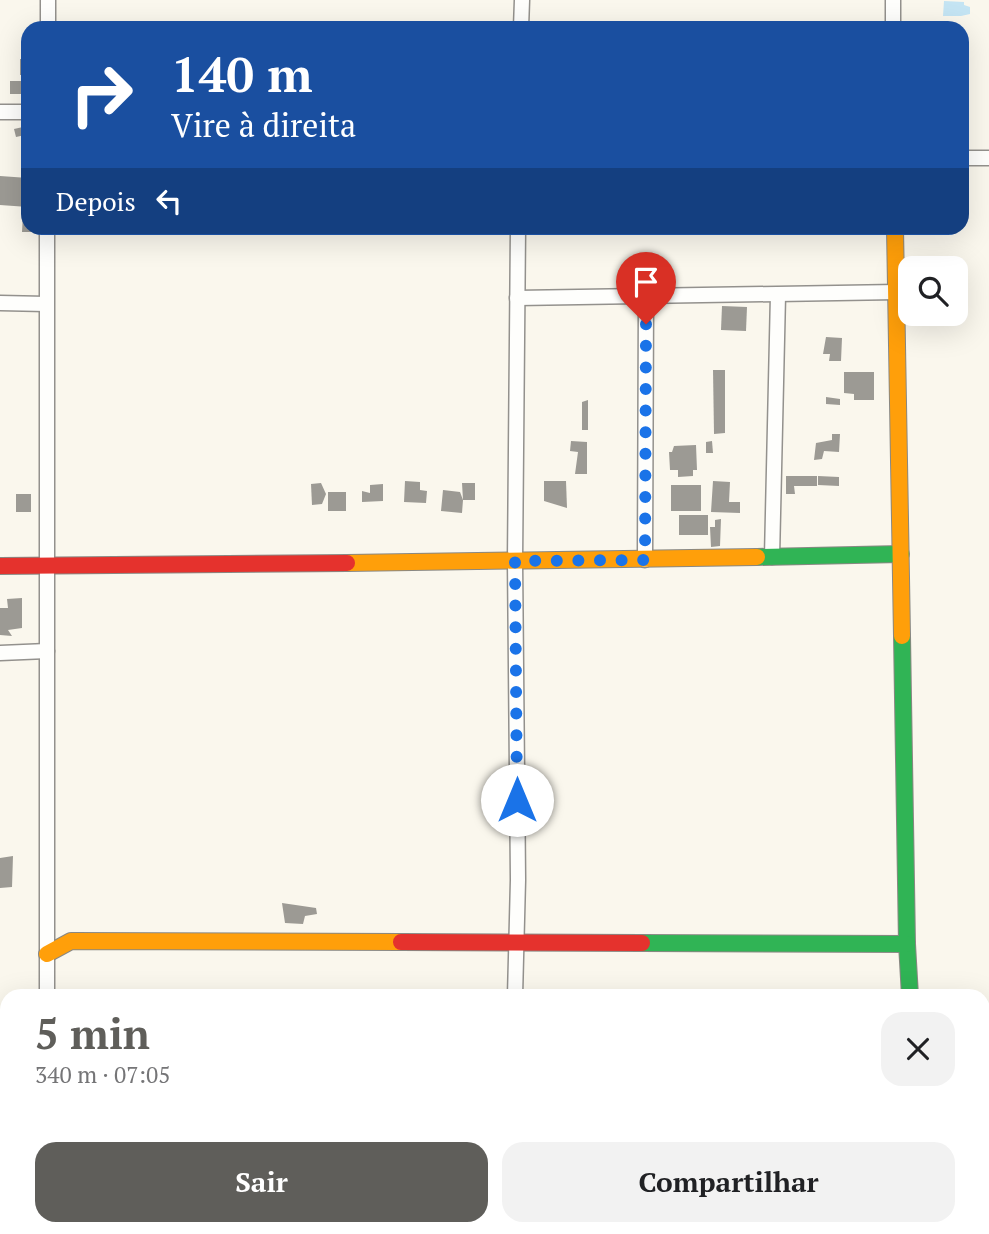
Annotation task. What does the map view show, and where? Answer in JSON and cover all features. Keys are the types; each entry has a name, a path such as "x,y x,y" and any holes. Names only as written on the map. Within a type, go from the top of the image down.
{"street":[{"path":"48,0 48,21"},
{"path":"521,21 522,0"},
{"path":"893,0 893,21"},
{"path":"0,112 21,112"},
{"path":"969,158 989,158"},
{"path":"47,235 47,989"},
{"path":"515,989 518,880 515,561 518,235"},
{"path":"895,235 910,989"},
{"path":"517,298 897,292"},
{"path":"772,557 778,295"},
{"path":"645,560 646,297"},
{"path":"0,303 46,304"},
{"path":"0,566 645,560 901,554"},
{"path":"0,653 47,651"},
{"path":"47,923 71,941"},
{"path":"47,954 71,941 907,944"}],"water":[{"path":"944,1 964,2 964,5 970,7 970,14 943,16"}],"building":[{"path":"10,81 21,81 21,94 10,94"},
{"path":"21,127 21,136 16,137 14,129"},
{"path":"0,176 21,178 21,206 0,205"},
{"path":"722,306 747,307 746,331 721,330"},
{"path":"826,337 842,338 841,361 829,361 830,354 823,354"},
{"path":"713,370 725,370 725,433 714,434"},
{"path":"844,372 874,372 874,400 854,400 854,394 844,393"},
{"path":"826,397 840,399 840,405 826,404"},
{"path":"588,400 588,430 582,430 582,402"},
{"path":"832,434 840,434 839,452 824,451 822,459 814,460 816,443 832,440"},
{"path":"571,441 587,442 587,474 575,474 578,452 570,451"},
{"path":"712,441 713,453 706,453 706,442"},
{"path":"696,445 697,470 693,470 693,476 678,477 678,470 670,470 669,452 672,452 674,446"},
{"path":"786,476 817,476 817,486 794,486 795,494 786,494"},
{"path":"818,476 839,477 839,486 818,485"},
{"path":"405,481 420,482 420,490 427,491 426,503 404,502"},
{"path":"544,481 566,481 567,508 544,501"},
{"path":"713,481 730,482 729,502 740,502 740,513 711,512"},
{"path":"321,483 326,494 322,504 312,505 311,484"},
{"path":"462,483 475,483 475,500 463,500"},
{"path":"383,484 383,501 362,502 362,491 370,493 370,485"},
{"path":"671,485 701,485 701,511 671,511"},
{"path":"443,490 460,492 463,500 462,513 441,511"},
{"path":"328,492 346,492 346,511 328,511"},
{"path":"16,494 31,494 31,512 16,512"},
{"path":"679,515 708,515 708,535 679,535"},
{"path":"721,519 720,546 711,547 710,527 715,527 715,520"},
{"path":"22,598 22,628 8,630 12,636 0,635 0,608 8,608 7,599"},
{"path":"13,856 12,887 0,888 0,858"},
{"path":"282,903 316,908 317,914 305,916 303,924 285,923"}],"traffic: fast":[{"path":"757,557 901,554"},
{"path":"902,636 910,989"},
{"path":"642,943 907,944"}],"traffic: slow":[{"path":"895,235 902,636"},
{"path":"347,563 757,557"},
{"path":"47,954 71,941 401,942"}],"traffic: jam":[{"path":"0,566 347,563"},
{"path":"401,942 642,943"}],"route":[{"path":"517,800 515,561 645,560 646,324"}]}
